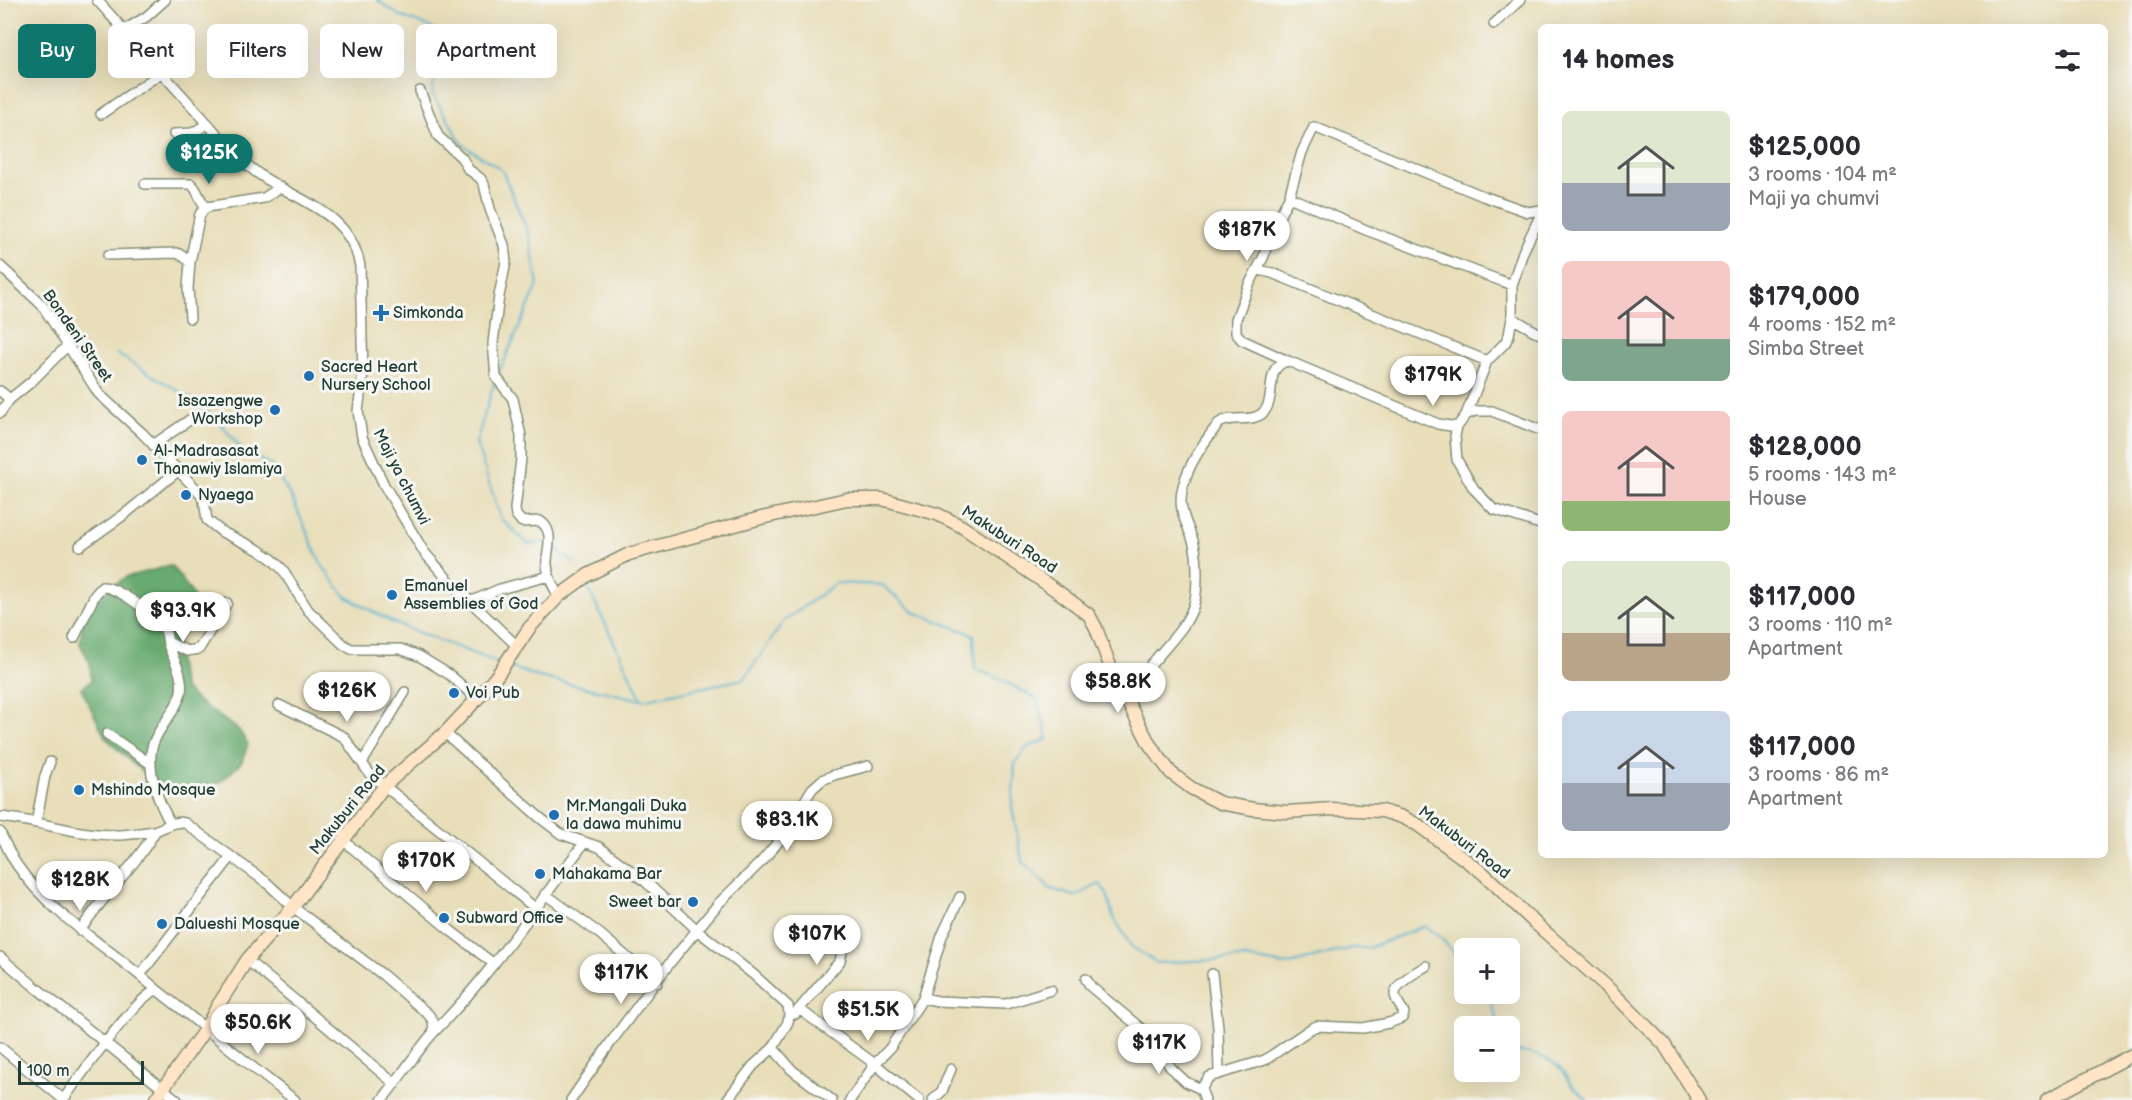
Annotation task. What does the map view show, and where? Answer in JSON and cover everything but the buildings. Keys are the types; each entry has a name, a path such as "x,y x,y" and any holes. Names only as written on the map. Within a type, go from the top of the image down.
{"street":[{"name":"Maji ya chumvi","path":"97,0 119,24"},
{"path":"134,24 165,0"},
{"path":"1494,24 1520,0"},
{"path":"101,114 154,78"},
{"name":"Maji ya chumvi","path":"166,78 243,161 279,188 330,216 348,234 357,251 360,266 363,373 358,411 362,437 384,485 424,552 470,602 517,646"},
{"path":"420,91 438,136 462,158 468,169 480,177 484,184 490,209 504,245 506,262 493,337 496,377 513,399 521,436 521,459 515,500 516,515 522,522 540,521 549,531 547,564 549,576 559,596"},
{"path":"174,134 192,133 208,124"},
{"path":"1457,427 1438,424 1242,340 1236,333 1236,319 1249,285 1264,256 1268,239 1289,197 1302,152 1314,128 1506,204 1528,212 1538,211"},
{"path":"145,183 191,184 203,205 207,207"},
{"path":"190,318 188,288 190,262 200,214 207,207 264,198 279,188"},
{"path":"1289,197 1366,230 1512,285"},
{"path":"1538,220 1523,252 1512,285 1512,318 1505,343 1486,361 1466,416 1457,427 1455,436 1457,460 1474,489 1493,509 1502,514 1538,523"},
{"path":"108,255 176,252 190,262"},
{"path":"1258,270 1272,273 1486,361"},
{"name":"Bondeni Street","path":"2,271 42,305 99,394 203,496 207,520 272,558 283,570 299,599 308,610 343,644 351,649 400,649 419,656 450,675 477,699"},
{"path":"1512,318 1538,333"},
{"path":"0,413 10,399 31,382 68,345"},
{"path":"1126,696 1190,615 1195,599 1194,544 1184,522 1181,499 1188,471 1200,448 1223,420 1241,417 1255,418 1262,414 1268,407 1274,370 1287,361"},
{"path":"0,391 10,399"},
{"path":"1466,416 1483,410 1491,411 1538,429"},
{"path":"153,445 191,419"},
{"path":"80,546 125,514 179,470"},
{"name":"Makuburi Road","path":"155,1100 206,1028 247,960 293,907 386,785 445,733 477,699 496,677 530,627 559,596 588,575 629,554 750,521 847,499 882,499 937,514 961,526 1089,615 1113,674 1150,745 1171,773 1191,788 1220,803 1253,809 1287,812 1332,809 1382,811 1418,825 1483,873 1605,985 1664,1044 1699,1100"},
{"path":"470,602 500,589 549,576"},
{"path":"74,638 95,595 102,587 129,599 156,619 165,630 181,677 181,691 153,745 151,764 163,810 171,824"},
{"path":"168,642 187,651 200,649 227,603"},
{"path":"362,763 405,692"},
{"path":"279,705 344,737 369,772 535,909"},
{"path":"445,733 561,834 570,839 599,847 646,882 697,930 754,975 788,1006 788,1022"},
{"path":"106,734 151,764"},
{"path":"36,823 50,762"},
{"path":"571,1100 610,1042 697,930 784,835 800,805 812,789 834,775 868,766"},
{"path":"0,817 73,832 110,835 156,830 180,822 190,825 383,975 429,1015 433,1021 434,1032"},
{"path":"80,931 100,902 144,852 156,830"},
{"path":"0,832 11,856 23,873 80,931 140,975 295,1100"},
{"path":"344,841 494,964"},
{"path":"382,1100 415,1053 494,964 585,842"},
{"path":"140,975 231,857"},
{"path":"545,894 600,934 657,983"},
{"path":"850,1100 875,1064 890,1048 923,998 942,936 960,897"},
{"path":"731,1099 737,1086 753,1066 773,1048 788,1022 840,961 843,948 843,925"},
{"path":"0,957 177,1100"},
{"path":"247,960 395,1084"},
{"path":"1201,1089 1209,1077 1265,1060 1317,1026 1363,1028 1402,1018 1404,1013 1395,991 1426,966"},
{"path":"1212,974 1218,1027 1219,1074"},
{"path":"1086,979 1091,987 1144,1031 1172,1069 1186,1082 1201,1089 1205,1100"},
{"path":"0,1047 64,1100 105,1043 146,996 157,990"},
{"path":"923,998 938,1001 1006,1004 1051,990"},
{"path":"799,1010 875,1064 919,1100"},
{"path":"773,1048 792,1070 832,1100"},
{"path":"2047,1100 2132,1055"},
{"path":"933,1100 942,1091 951,1069"}],"green space":[{"path":"172,566 194,596 193,608 177,637 179,668 184,688 194,698 239,730 248,744 242,762 223,780 195,796 167,790 132,763 105,737 81,688 91,681 90,663 80,644 84,607 126,577"}],"waterway":[{"path":"377,0 401,16 434,29 443,39 447,46 432,93 463,145 502,170 529,235 538,285 499,372"},
{"path":"117,354 195,401 220,423 243,451 271,465 291,496 321,564 345,596 394,623 501,664"},
{"path":"495,380 476,443 501,519 528,544 546,542"},
{"path":"551,543 574,564"},
{"path":"509,667 539,677 642,700 744,679 784,621 836,583 882,585 914,612 974,635 975,669 1000,679 1037,699 1048,739 1026,748 1015,763 1012,807 1022,861 1051,889 1075,896 1100,884 1107,894 1113,916 1131,946 1157,963 1245,958 1285,965 1352,948 1368,948 1425,926 1441,938 1454,953"},
{"path":"587,586 642,700"},
{"path":"1491,1004 1496,1016"},
{"path":"1520,1052 1533,1054 1552,1062 1587,1100"}],"place":[{"name":"Simkonda","path":"381,313"},
{"name":"Sacred Heart Nursery School","path":"309,376"},
{"name":"Issazengwe Workshop","path":"275,410"},
{"name":"Al-Madrasasat Thanawiy Islamiya","path":"142,460"},
{"name":"Nyaega","path":"186,495"},
{"name":"Emanuel Assemblies of God","path":"392,595"},
{"name":"Voi Pub","path":"454,693"},
{"name":"Mshindo Mosque","path":"79,790"},
{"name":"Mr.Mangali Duka la dawa muhimu","path":"554,815"},
{"name":"Mahakama Bar","path":"540,874"},
{"name":"Sweet bar","path":"693,902"},
{"name":"Subward Office","path":"444,918"},
{"name":"Dalueshi Mosque","path":"162,924"}]}
